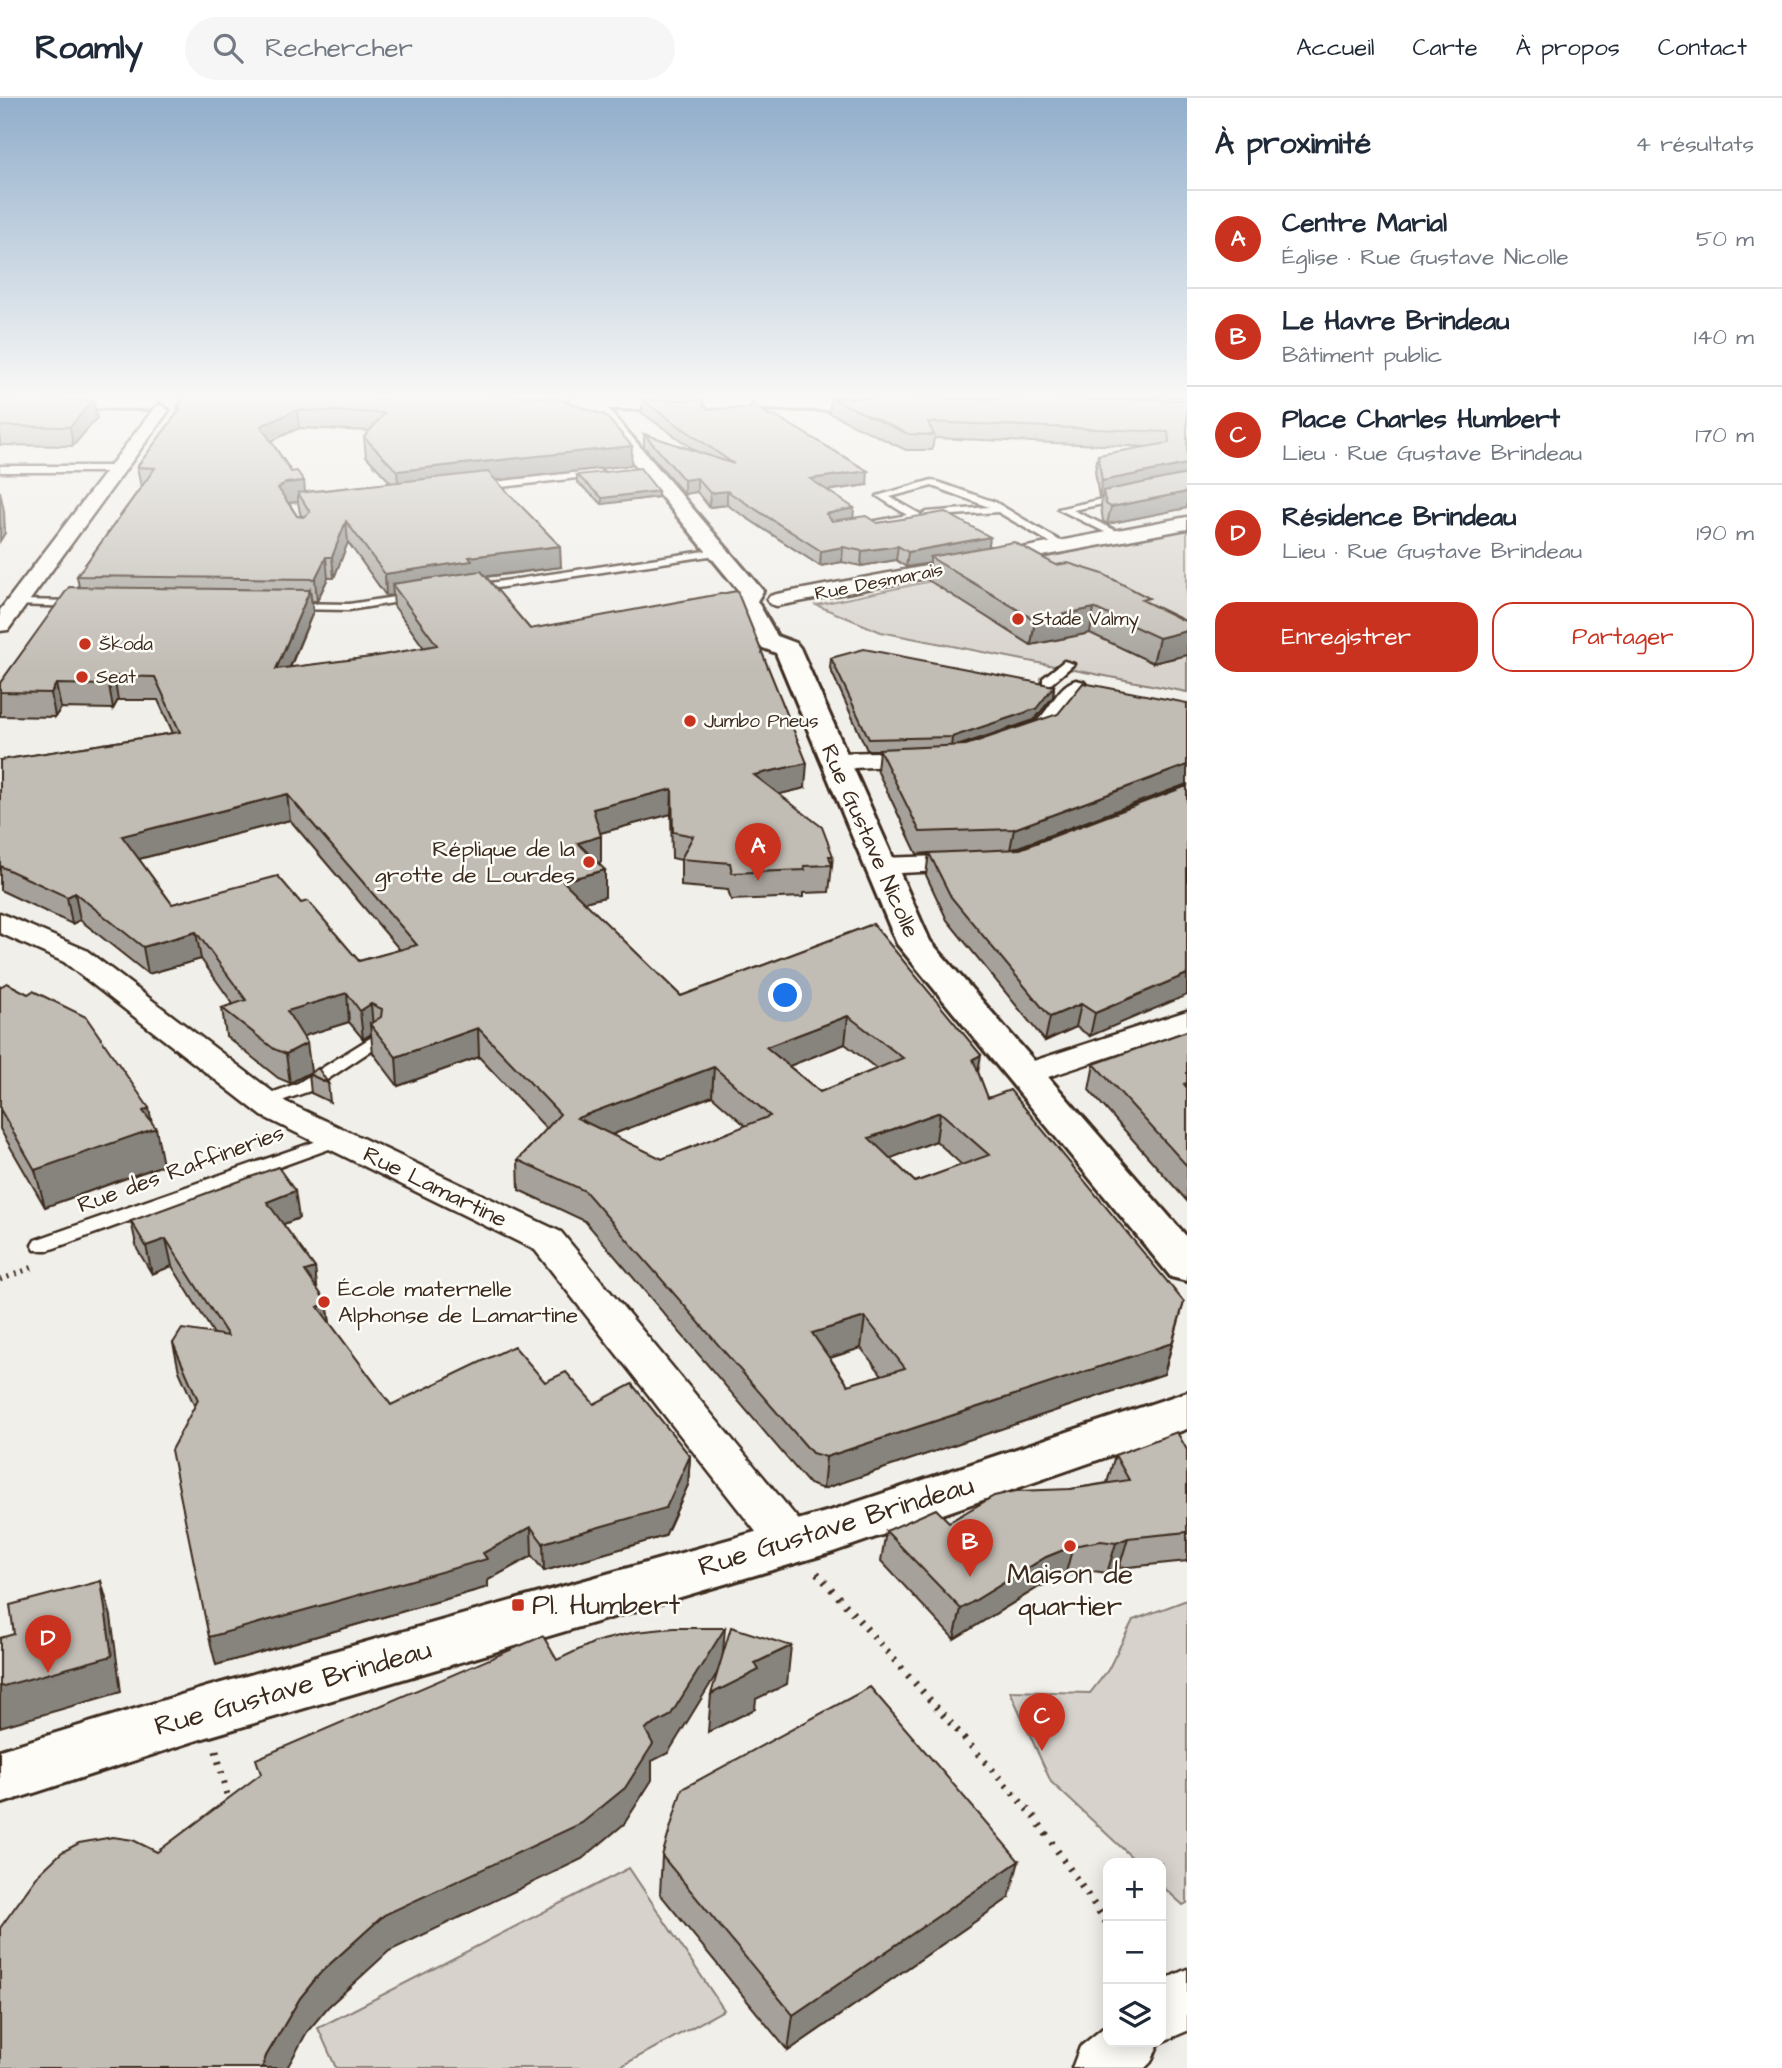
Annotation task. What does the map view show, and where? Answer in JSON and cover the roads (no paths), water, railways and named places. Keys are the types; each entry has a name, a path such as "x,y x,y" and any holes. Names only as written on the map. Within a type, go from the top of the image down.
{"street":[{"path":"0,625 103,487"},
{"path":"658,487 758,592"},
{"name":"Rue Desmarais","path":"758,592 1065,547 1187,523"},
{"name":"Rue Gustave Nicolle","path":"758,592 745,601 767,641 787,648 914,944 1187,1266"},
{"path":"993,745 1045,727 1072,676"},
{"path":"834,761 940,758"},
{"path":"879,866 1002,862"},
{"name":"Rue Lamartine","path":"0,922 75,956 274,1109 548,1241 791,1543"},
{"path":"1024,1074 1187,1021"},
{"name":"Rue Gustave Brindeau","path":"0,1777 207,1712 833,1531 1187,1410"},
{"path":"1166,2012 1187,1997"},
{"path":"1101,2068 1125,2047"}],"lane":[{"path":"463,488 473,487"},
{"path":"916,516 882,496 920,487"},
{"path":"940,487 1001,509 1065,547"},
{"path":"1119,536 1063,509 1137,495"},
{"path":"844,528 916,516 1001,509"},
{"path":"458,591 718,552"},
{"path":"280,606 349,607 431,595"},
{"path":"16,603 85,604"},
{"path":"1047,681 1072,676"},
{"path":"264,1102 304,1087 375,1040"},
{"name":"Rue des Raffineries","path":"42,1245 337,1140"}],"place":[{"name":"Stade Valmy","path":"1018,619"},
{"name":"Škoda","path":"85,644"},
{"name":"Seat","path":"82,677"},
{"name":"Jumbo Pneus","path":"690,721"},
{"name":"Réplique de la grotte de Lourdes","path":"589,862"},
{"name":"Centre Marial","path":"758,881"},
{"name":"École maternelle Alphonse de Lamartine","path":"324,1302"},
{"name":"Maison de quartier","path":"1070,1546"},
{"name":"Le Havre Brindeau","path":"970,1577"},
{"name":"Pl. Humbert","path":"518,1605"},
{"name":"Résidence Brindeau","path":"48,1673"},
{"name":"Place Charles Humbert","path":"1042,1751"}]}
